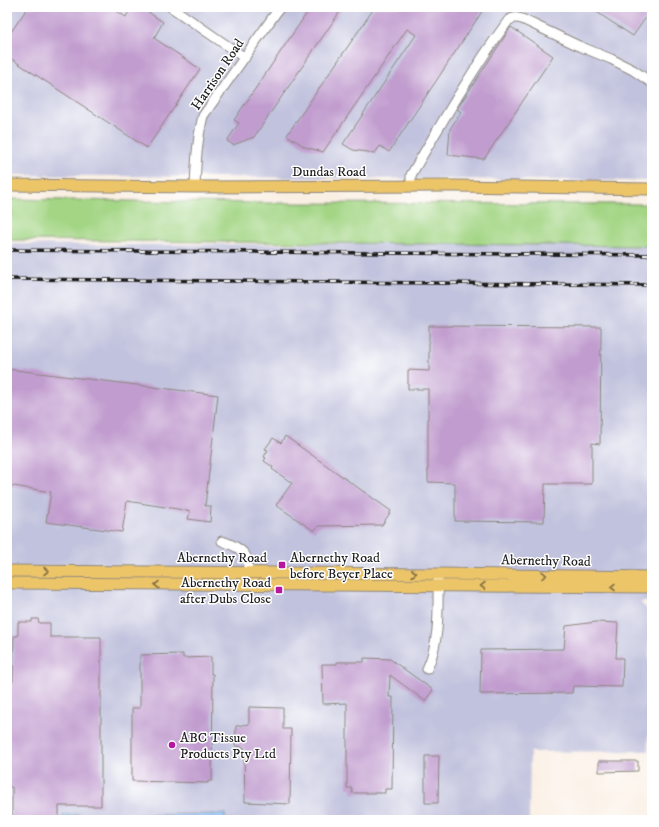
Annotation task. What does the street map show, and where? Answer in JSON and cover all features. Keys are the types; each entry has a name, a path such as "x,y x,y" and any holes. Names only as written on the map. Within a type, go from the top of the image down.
{"main road":[{"name":"Dundas Road","path":"7,185 652,188"},
{"name":"Abernethy Road","path":"7,570 652,577"},
{"path":"224,585 225,572"},
{"name":"Abernethy Road","path":"7,583 652,588"}],"street":[{"path":"171,7 245,58"},
{"name":"Harrison Road","path":"195,187 196,161 203,116 280,7"},
{"path":"411,186 411,175 453,104 485,52 508,21 512,18 522,18 579,46 611,59 633,70 652,83"},
{"path":"222,541 232,544 241,550 247,559 248,572"},
{"path":"427,669 433,656 438,625 438,574"}],"shaded area":[{"path":"7,7 652,7 652,181 7,175"},
{"path":"480,243 652,246 652,602 640,602 650,612 648,751 530,752 529,820 225,820 224,814 64,815 63,820 7,820 7,244 113,245"}],"green space":[{"path":"7,199 261,203 652,204 652,246 7,240"}],"water":[{"path":"225,814 225,820 63,820 63,815"}],"building":[{"path":"28,7 110,7 126,17 131,7 141,7 163,22 154,38 200,69 147,148 7,56 7,38"},
{"path":"311,7 337,7 341,10 254,137 233,145 227,141 239,123 234,120"},
{"path":"375,7 485,7 389,152 380,146 375,153 353,150 343,144 416,35 407,29 323,152 305,147 287,135"},
{"path":"589,7 652,7 652,20 647,16 633,36"},
{"path":"511,27 553,56 484,159 448,155 450,129 461,112 457,109"},
{"path":"429,326 601,327 600,444 592,443 592,484 545,484 544,522 455,521 455,483 428,482 428,389 408,389 408,370 429,371"},
{"path":"7,369 218,395 205,506 211,506 210,522 188,519 190,511 127,501 122,532 46,522 51,492 7,485"},
{"path":"285,436 391,511 382,525 318,526 314,531 276,505 292,483 272,469 273,467 264,461 266,458 264,457 268,450 265,449 273,438 281,443"},
{"path":"32,619 38,619 39,623 50,623 50,637 101,637 101,806 59,806 59,820 7,820 7,815 12,815 12,787 7,787 7,681 13,681 14,636 18,636 18,622 32,622"},
{"path":"596,622 618,623 616,658 623,658 622,687 573,686 572,693 480,694 481,650 564,649 566,626"},
{"name":"ABC Tissue Products Pty Ltd","path":"183,654 183,658 211,657 211,674 213,674 212,781 208,781 208,783 132,781 132,708 140,708 140,655"},
{"path":"364,658 390,659 433,690 425,701 390,675 389,697 393,697 392,789 385,789 385,793 352,793 352,788 347,788 347,703 323,704 322,664 337,664 337,662 364,662"},
{"path":"249,707 283,708 283,729 291,729 290,804 245,802 244,747 235,746 236,726 249,724"},
{"path":"425,756 439,756 438,803 425,803"},
{"path":"599,761 638,761 638,771 599,772"}],"railway":[{"path":"7,250 652,255"},
{"path":"7,279 652,285"}],"place":[{"name":"Abernethy Road before Beyer Place","path":"282,565"},
{"name":"Abernethy Road after Dubs Close","path":"279,590"},
{"name":"ABC Tissue Products Pty Ltd","path":"172,745"}]}
